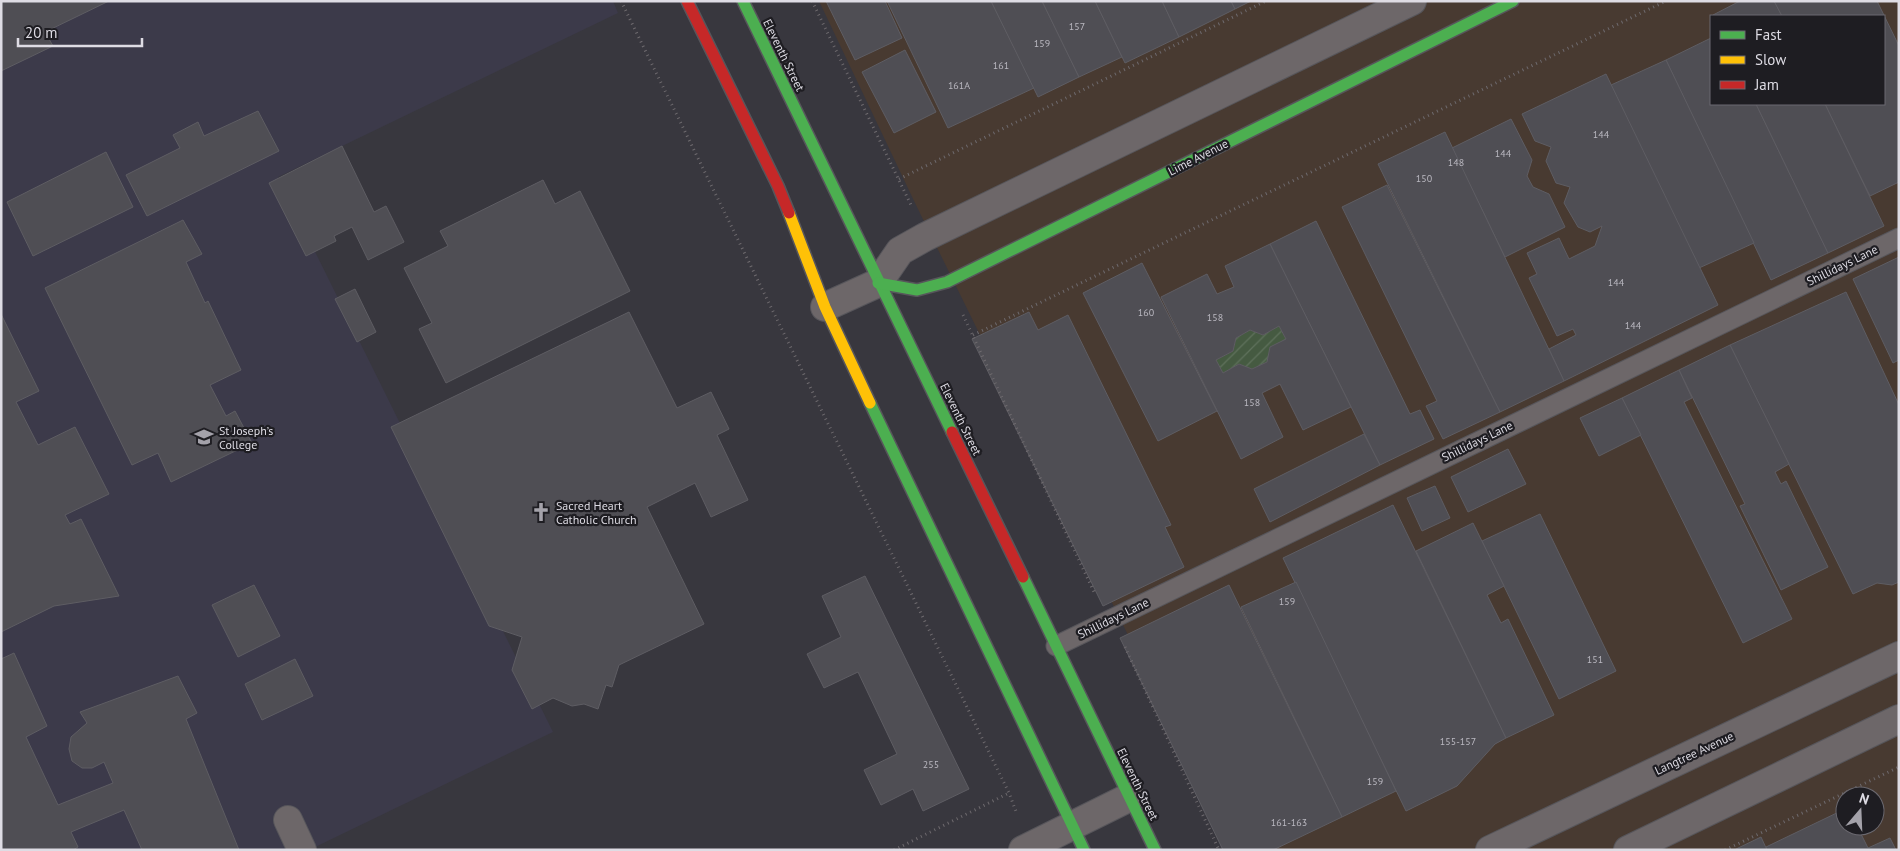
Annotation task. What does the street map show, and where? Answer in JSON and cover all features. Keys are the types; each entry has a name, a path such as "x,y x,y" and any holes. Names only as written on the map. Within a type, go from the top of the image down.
{"main road":[{"path":"687,1 778,186 825,307 1078,838"},
{"name":"Eleventh Street","path":"743,1 1155,850"},
{"name":"Lime Avenue","path":"878,282 917,290 947,282 1514,1"}],"street":[{"path":"825,307 878,282 900,251 925,237 1412,1"},
{"name":"Langtree Avenue","path":"1490,850 1899,656"},
{"path":"1628,850 1899,719"},
{"path":"1027,848 1078,838 1130,796"},
{"path":"288,820 302,850"}],"lane":[{"name":"Shillidays Lane","path":"1056,646 1899,238"}],"path":[{"path":"621,1 1009,794 1027,848"},
{"path":"812,1 899,179 925,237"},
{"path":"899,179 1266,1"},
{"path":"973,335 1666,1"},
{"path":"947,282 1094,593 1111,618 1220,850"},
{"path":"1725,850 1899,768"},
{"path":"894,850 1009,794"}],"shaded area":[{"name":"St Joseph’s College","path":"1,1 613,1 618,13 278,177 553,732 309,850 1,850"},
{"path":"819,1 1899,1 1899,850 1234,850 916,205"}],"green space":[{"path":"1279,326 1286,339 1267,362 1252,369 1239,364 1223,373 1216,360 1233,351 1236,338 1250,330 1263,335"}],"building":[{"path":"1,1 109,1 45,32 53,46 1,71"},
{"path":"826,1 885,1 902,38 855,60"},
{"path":"887,1 991,1 1034,88 948,128"},
{"path":"991,1 1042,1 1079,77 1038,97"},
{"path":"1042,1 1095,1 1122,57 1079,77"},
{"path":"1095,1 1162,1 1179,37 1125,63"},
{"path":"1162,1 1231,1 1235,9 1179,37"},
{"path":"1231,1 1251,1 1235,9"},
{"path":"1740,1 1774,1 1781,15 1713,15"},
{"path":"1774,1 1877,1 1884,15 1781,15"},
{"path":"1885,17 1899,46 1899,182 1870,196 1825,105 1885,105"},
{"path":"1710,38 1710,105 1756,105 1828,253 1771,280 1666,60"},
{"path":"905,50 936,112 894,133 862,72"},
{"path":"1666,60 1754,243 1699,268 1611,85"},
{"path":"1606,74 1718,305 1564,381 1549,349 1576,335 1573,329 1557,336 1529,278 1537,274 1527,253 1559,238 1569,259 1595,246 1602,226 1590,232 1578,227 1564,203 1570,187 1556,183 1546,161 1551,147 1535,141 1522,114"},
{"path":"1756,105 1825,105 1884,226 1828,253"},
{"path":"258,111 279,151 147,216 126,175 180,148 173,135 198,122 204,136"},
{"path":"1511,119 1532,160 1527,176 1533,187 1549,194 1565,227 1505,257 1452,148"},
{"path":"1445,132 1564,381 1500,412 1378,164"},
{"path":"342,146 374,212 386,206 404,242 368,260 352,227 334,236 336,241 306,256 269,183"},
{"path":"106,152 133,207 33,256 7,202"},
{"path":"543,180 555,204 580,191 630,291 446,383 419,329 432,323 404,268 448,246 440,231"},
{"path":"1387,185 1500,412 1443,439 1426,406 1437,401 1342,207"},
{"path":"183,220 202,254 186,262 205,303 208,301 241,370 210,385 226,416 235,411 252,443 171,482 158,453 132,465 45,288"},
{"path":"1316,221 1410,414 1420,410 1434,439 1380,465 1270,244"},
{"path":"1270,244 1351,407 1303,430 1280,384 1262,393 1283,437 1241,459 1161,297 1207,274 1217,294 1234,287 1225,266","holes":["1279,326 1286,339 1270,347 1267,362 1252,369 1239,364 1223,373 1216,360 1233,351 1236,338 1250,330 1263,335"]},
{"path":"1899,257 1899,360 1893,363 1853,279"},
{"path":"1142,263 1217,411 1158,441 1083,293"},
{"path":"355,289 376,332 357,342 335,299"},
{"path":"1846,292 1899,405 1899,582 1892,585 1877,583 1853,594 1730,345"},
{"name":"Sacred Heart Catholic Church","path":"629,312 677,408 711,392 729,429 717,435 748,500 711,517 695,483 647,507 704,624 619,665 612,687 606,685 598,709 584,704 572,706 553,698 532,709 512,670 522,637 489,626 391,427"},
{"path":"1029,312 1038,330 1068,315 1171,525 1165,527 1184,567 1103,606 972,339"},
{"path":"1,314 39,391 16,402 38,445 75,427 109,494 65,515 70,524 81,519 119,596 54,606 1,632"},
{"path":"1730,345 1789,464 1775,472 1781,484 1786,481 1828,567 1781,590 1740,506 1745,504 1679,370"},
{"path":"1679,370 1692,398 1684,402 1792,619 1743,643 1622,398"},
{"path":"1622,398 1641,435 1599,456 1580,418"},
{"path":"1364,434 1380,465 1270,522 1254,489"},
{"path":"1508,449 1526,484 1468,512 1451,477"},
{"path":"1435,486 1450,518 1422,531 1407,498"},
{"path":"1393,505 1506,738 1495,744 1457,786 1406,811 1283,558"},
{"path":"1540,514 1616,671 1559,699 1482,541"},
{"path":"1473,523 1504,586 1487,595 1501,623 1508,619 1554,715 1506,738 1416,551"},
{"path":"865,576 969,789 923,811 913,789 881,805 864,770 897,754 858,672 824,688 807,654 841,637 822,596"},
{"path":"1296,582 1396,791 1342,817 1241,607"},
{"path":"254,585 280,636 238,657 212,605"},
{"path":"1229,585 1342,817 1273,850 1223,850 1120,638"},
{"path":"14,653 47,726 26,737 58,805 113,783 104,762 92,768 82,768 72,761 69,749 71,737 87,723 80,712 178,676 197,713 186,719 239,850 142,850 124,810 71,832 78,847 73,850 1,850 1,659"},
{"path":"295,659 313,696 262,720 245,684"},
{"path":"1835,814 1835,836 1862,836 1868,848 1890,838 1896,850 1767,850 1766,847"},
{"path":"1761,837 1767,850 1734,850"}],"traffic: fast":[{"path":"743,1 952,432"},
{"path":"878,283 917,290 947,282 1513,1"},
{"path":"870,403 1084,850"},
{"path":"1023,577 1155,850"}],"traffic: slow":[{"path":"789,213 825,307 870,403"}],"traffic: jam":[{"path":"687,1 778,186 789,213"},
{"path":"952,432 1023,577"}],"place":[{"name":"St Joseph’s College","path":"204,437"},
{"name":"Sacred Heart Catholic Church","path":"541,512"}]}
